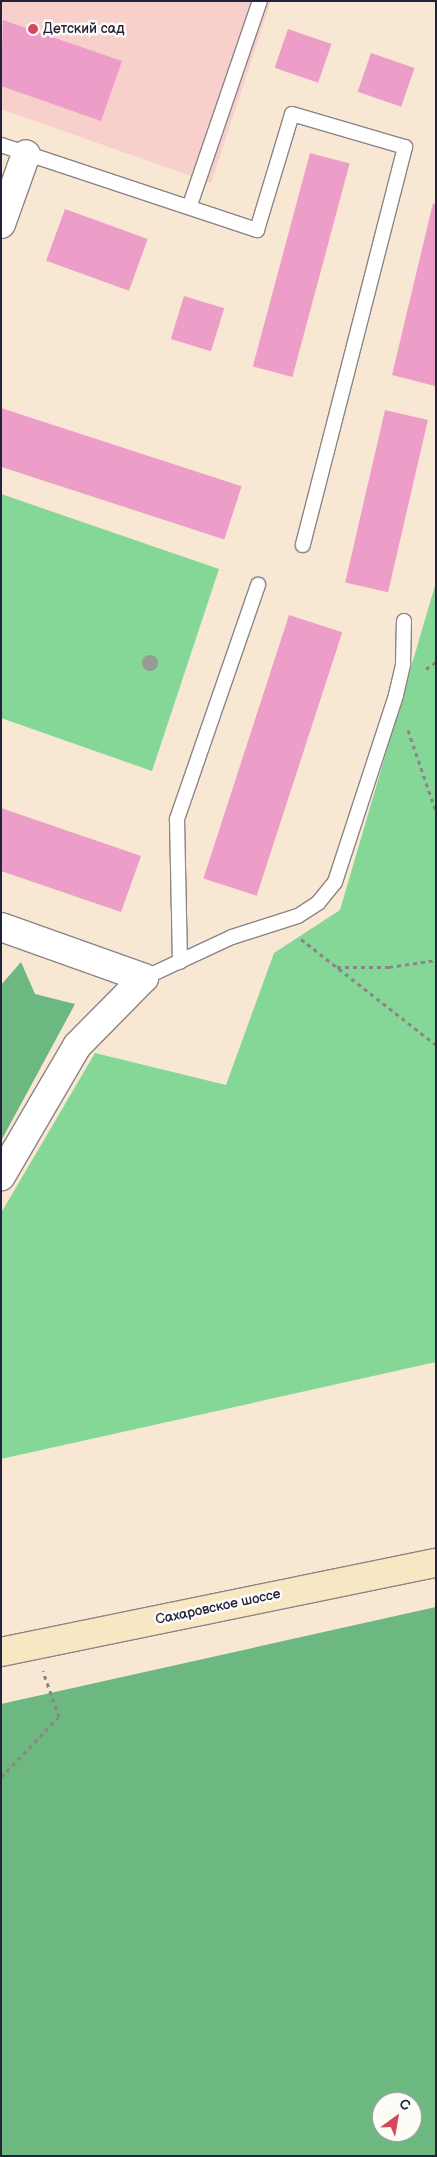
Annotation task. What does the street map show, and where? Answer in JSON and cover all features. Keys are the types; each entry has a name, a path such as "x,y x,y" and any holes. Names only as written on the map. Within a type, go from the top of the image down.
{"main road":[{"name":"Сахаровское шоссе","path":"1,1652 436,1563"}],"street":[{"path":"1,224 14,150"},
{"path":"1,927 144,978 77,1046 1,1176"}],"lane":[{"path":"190,205 260,1"},
{"path":"14,150 190,205 257,230 292,114 405,147 303,545"},
{"path":"180,962 177,820 258,585"},
{"path":"144,978 232,937 298,916 318,903 335,882 396,695 403,664 404,621"}],"path":[{"path":"396,695 436,812"},
{"path":"280,922 436,1045"},
{"path":"337,967 389,967 436,960"},
{"path":"1,1777 59,1717 34,1645"}],"shaded area":[{"path":"1,1 271,1 211,183 1,109"}],"green space":[{"path":"1,494 219,569 152,771 1,718"},
{"path":"436,582 436,1362 1,1459 1,1213 95,1053 226,1085 274,953 340,910"},
{"path":"21,962 35,994 75,1004 1,1141 1,985"},
{"path":"436,1607 436,2156 1,2156 1,1704"}],"building":[{"path":"3,20 122,61 101,121 1,86"},
{"path":"288,29 331,44 318,83 275,68"},
{"path":"371,53 414,68 401,107 358,92"},
{"path":"310,153 350,164 292,377 253,366"},
{"path":"433,203 436,204 435,386 392,375"},
{"path":"65,209 148,239 129,291 46,261"},
{"path":"184,296 224,308 211,351 171,339"},
{"path":"1,408 242,486 224,539 1,467"},
{"path":"385,410 428,420 388,592 345,582"},
{"path":"289,615 342,632 257,896 203,878"},
{"path":"1,808 141,856 121,912 1,871"}],"place":[{"name":"Детский сад","path":"33,29"}]}
